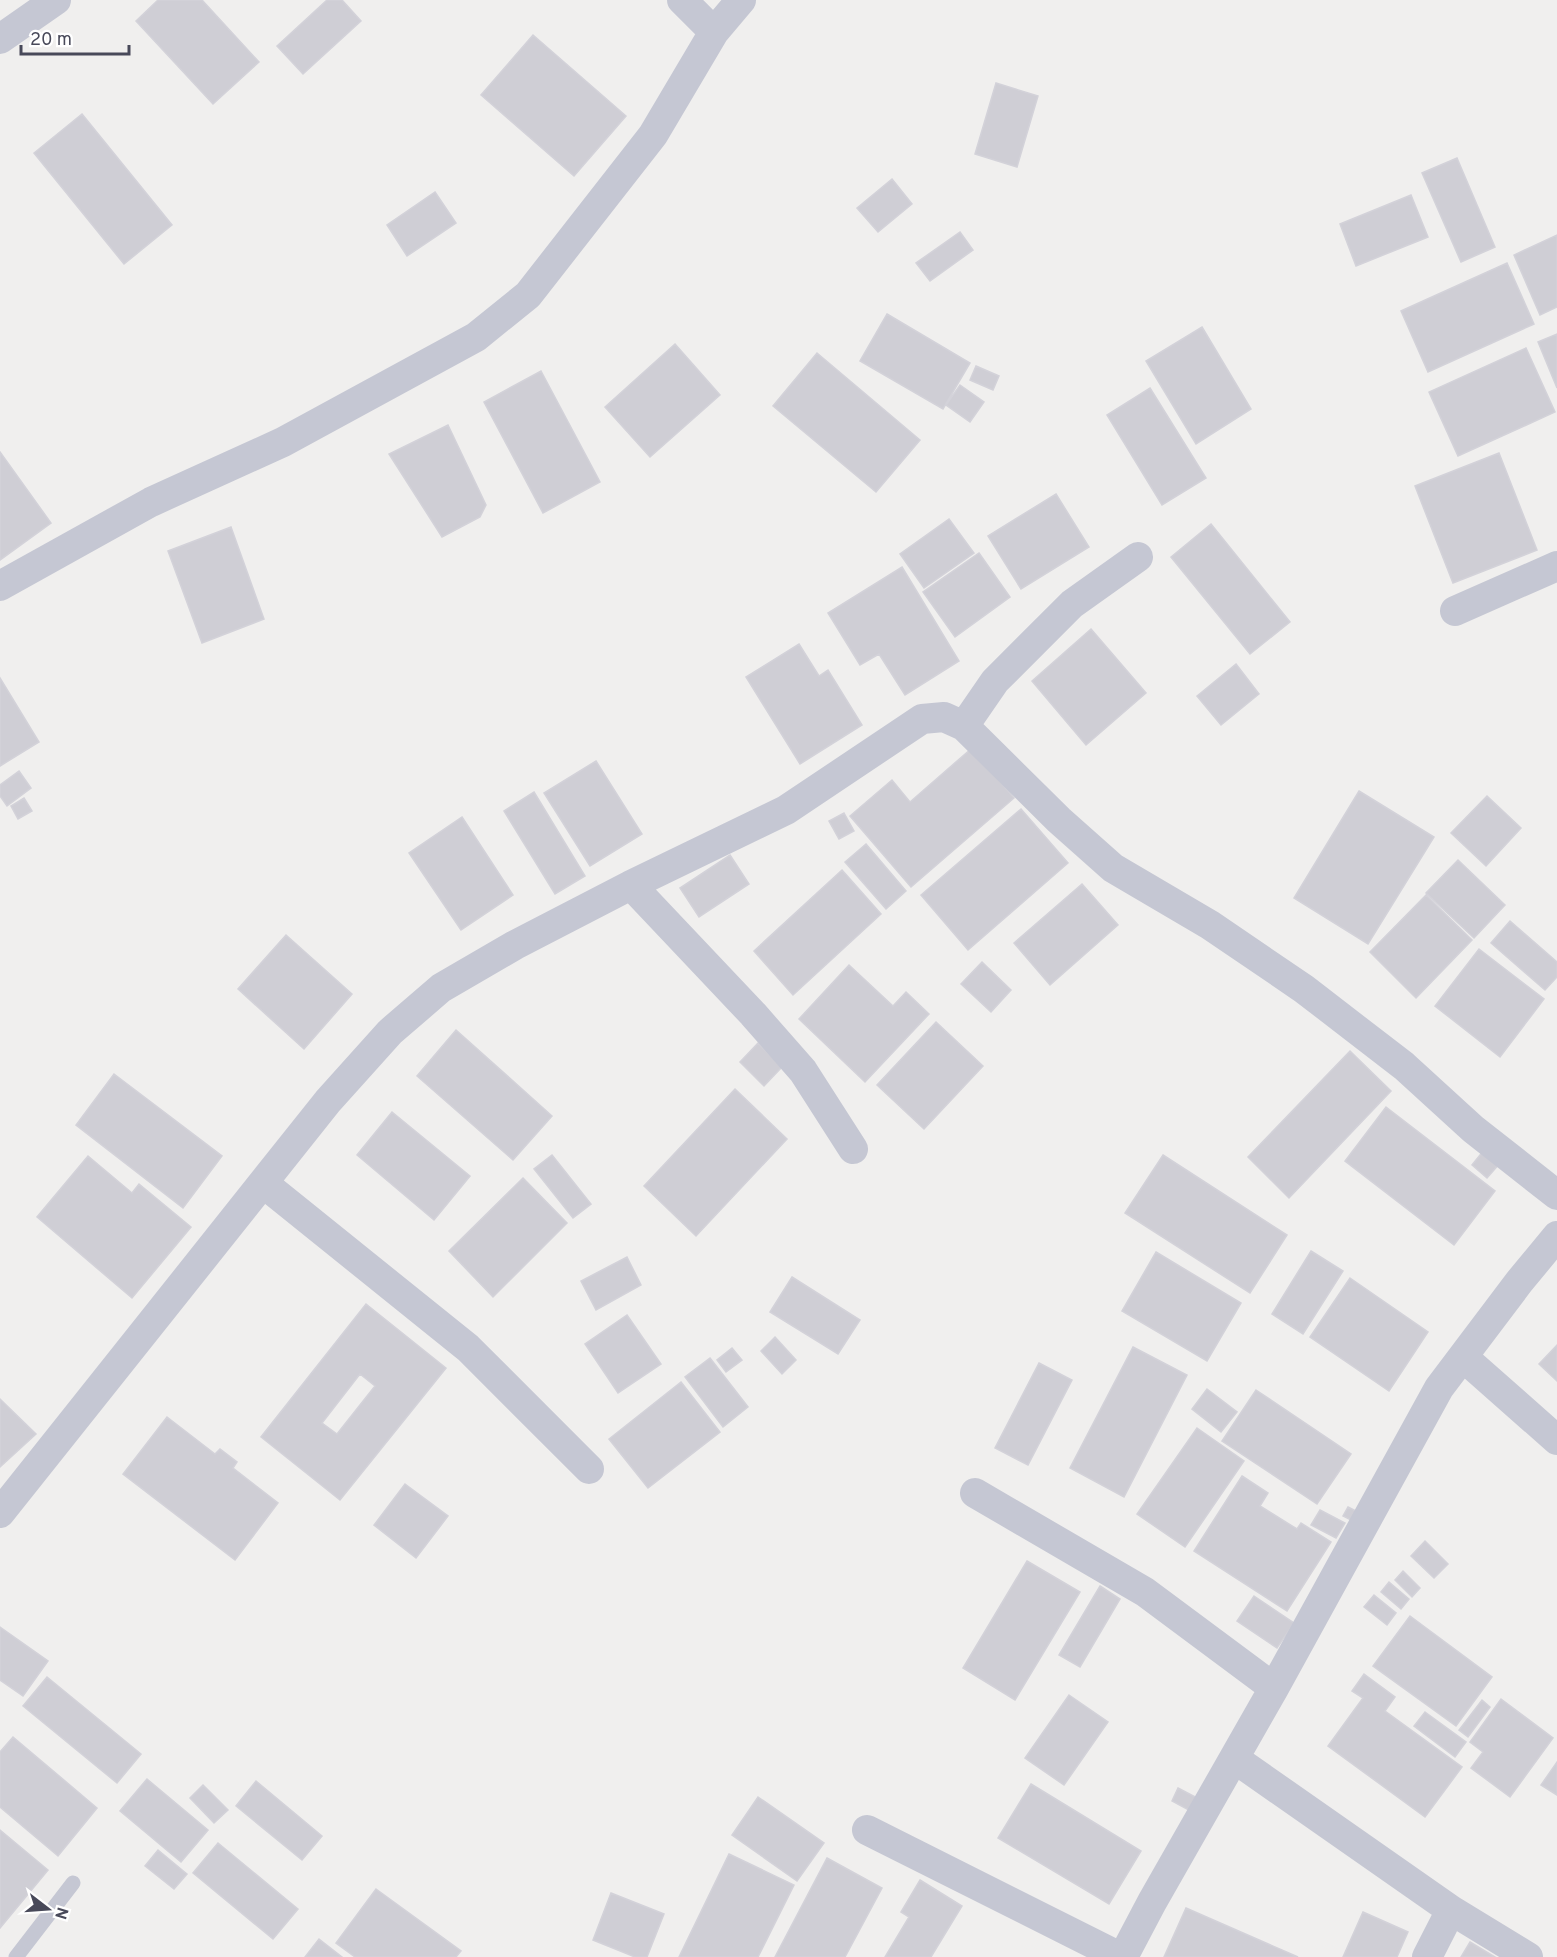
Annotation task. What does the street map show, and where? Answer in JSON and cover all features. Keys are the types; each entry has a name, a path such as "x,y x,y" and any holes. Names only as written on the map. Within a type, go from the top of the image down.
{"street":[{"path":"0,39 56,0"},
{"path":"682,0 714,32"},
{"path":"0,586 151,502 283,442 476,337 528,296 653,135 714,32 741,0"},
{"path":"964,726 995,681 1072,604 1138,557"},
{"path":"1455,611 1557,566"},
{"path":"0,1513 328,1101 382,1041 441,988 515,945 631,885 786,810 922,719 944,717 964,726 1059,820 1113,868 1210,926 1304,989 1404,1066 1473,1129 1557,1195"},
{"path":"631,885 753,1014 803,1071 853,1149"},
{"path":"263,1183 468,1348 589,1469"},
{"path":"867,1830 1122,1957 1235,1759 1439,1388 1557,1236"},
{"path":"1463,1357 1557,1440"},
{"path":"975,1493 1145,1592 1274,1688"},
{"path":"1235,1759 1451,1910 1528,1957"},
{"path":"1427,1957 1451,1910"}],"lane":[{"path":"16,1957 73,1883"}],"building":[{"path":"158,0 202,0 259,62 213,104 136,21"},
{"path":"327,0 342,0 361,21 303,74 277,46"},
{"path":"533,35 626,116 574,176 481,95"},
{"path":"996,83 1038,96 1017,167 975,154"},
{"path":"82,114 172,225 124,264 34,153"},
{"path":"1457,158 1495,247 1461,262 1422,173"},
{"path":"892,179 912,204 878,232 857,208"},
{"path":"435,192 456,223 407,256 387,225"},
{"path":"1411,195 1428,237 1356,266 1340,224"},
{"path":"960,232 973,250 930,281 916,263"},
{"path":"1557,235 1557,307 1540,315 1514,255"},
{"path":"1507,263 1534,324 1428,372 1401,311"},
{"path":"887,314 970,363 943,409 860,361"},
{"path":"1202,327 1251,409 1196,444 1146,361"},
{"path":"1557,334 1557,388 1538,342"},
{"path":"675,344 720,395 650,457 605,407"},
{"path":"1526,348 1555,412 1458,456 1429,392"},
{"path":"817,353 920,440 876,492 773,406"},
{"path":"976,366 999,376 993,390 970,380"},
{"path":"541,371 600,482 543,513 484,402"},
{"path":"960,385 984,402 970,422 946,405"},
{"path":"1150,388 1206,478 1162,505 1107,415"},
{"path":"448,425 486,505 480,517 442,537 389,454"},
{"path":"0,452 51,523 0,560"},
{"path":"1499,453 1537,550 1453,583 1415,486"},
{"path":"1056,494 1089,547 1021,589 988,536"},
{"path":"949,519 974,553 924,588 900,554"},
{"path":"1211,524 1290,622 1250,654 1171,557"},
{"path":"231,527 264,619 202,643 168,551"},
{"path":"979,553 1010,597 955,637 923,592"},
{"path":"902,567 959,661 905,695 879,654 860,665 828,613"},
{"path":"1091,629 1146,693 1086,745 1032,681"},
{"path":"799,644 819,676 828,670 862,725 800,764 746,677"},
{"path":"1236,664 1259,694 1221,725 1197,696"},
{"path":"0,678 39,742 0,766"},
{"path":"972,748 1014,798 911,887 850,816 892,780 910,802"},
{"path":"596,761 642,834 590,866 544,793"},
{"path":"19,771 31,788 7,806 0,796 0,785"},
{"path":"1359,791 1434,837 1368,944 1294,898"},
{"path":"534,792 585,876 555,894 504,811"},
{"path":"1487,796 1521,828 1486,866 1451,833"},
{"path":"24,798 32,811 18,819 11,806"},
{"path":"1021,809 1068,863 968,950 921,895"},
{"path":"844,813 854,831 839,839 829,821"},
{"path":"462,817 513,895 461,930 409,853"},
{"path":"866,844 906,891 886,909 845,862"},
{"path":"730,855 749,884 699,917 680,888"},
{"path":"1458,860 1505,905 1474,938 1426,893"},
{"path":"842,870 881,914 793,995 754,951"},
{"path":"1082,884 1118,925 1050,985 1014,943"},
{"path":"1426,895 1472,940 1416,998 1370,952"},
{"path":"1510,921 1557,962 1557,977 1545,990 1491,943"},
{"path":"286,935 352,994 304,1049 238,989"},
{"path":"1479,949 1544,999 1500,1057 1435,1006"},
{"path":"982,962 1011,990 991,1012 961,984"},
{"path":"849,965 893,1006 906,992 929,1014 865,1082 799,1019"},
{"path":"936,1022 983,1066 924,1129 877,1085"},
{"path":"456,1030 552,1116 513,1160 417,1076"},
{"path":"758,1043 782,1067 764,1086 740,1062"},
{"path":"1350,1051 1391,1091 1289,1198 1248,1157"},
{"path":"114,1074 222,1156 183,1208 76,1125"},
{"path":"735,1089 787,1139 696,1236 644,1186"},
{"path":"1386,1107 1495,1191 1454,1245 1345,1161"},
{"path":"392,1112 470,1176 434,1220 357,1155"},
{"path":"1484,1150 1500,1163 1487,1178 1472,1165"},
{"path":"552,1155 591,1204 573,1218 534,1169"},
{"path":"1163,1155 1287,1235 1250,1293 1125,1213"},
{"path":"88,1156 132,1193 139,1184 191,1227 132,1298 37,1217"},
{"path":"523,1178 567,1223 493,1297 449,1251"},
{"path":"1311,1251 1343,1271 1303,1334 1272,1314"},
{"path":"1156,1252 1241,1303 1207,1361 1122,1311"},
{"path":"627,1257 641,1285 596,1310 581,1281"},
{"path":"792,1277 860,1320 838,1354 770,1312"},
{"path":"1350,1278 1428,1332 1389,1391 1310,1337"},
{"path":"366,1304 446,1368 340,1500 261,1437","holes":["360,1374 375,1386 337,1434 322,1423"]},
{"path":"627,1315 661,1364 618,1393 585,1344"},
{"path":"775,1337 796,1360 782,1374 761,1351"},
{"path":"1557,1345 1557,1381 1539,1364"},
{"path":"1133,1347 1187,1375 1124,1497 1070,1468"},
{"path":"732,1348 742,1360 726,1372 717,1360"},
{"path":"710,1358 748,1407 723,1427 685,1377"},
{"path":"1039,1363 1072,1380 1028,1465 995,1448"},
{"path":"681,1382 720,1432 648,1488 609,1439"},
{"path":"1207,1389 1237,1412 1221,1432 1192,1409"},
{"path":"1256,1390 1351,1454 1317,1504 1222,1441"},
{"path":"0,1399 36,1434 0,1467"},
{"path":"167,1417 215,1454 220,1449 237,1462 233,1468 278,1503 235,1560 123,1474"},
{"path":"1197,1428 1244,1461 1185,1547 1137,1514"},
{"path":"1242,1476 1268,1493 1260,1506 1297,1529 1301,1523 1331,1542 1287,1611 1194,1551"},
{"path":"405,1484 448,1516 416,1558 374,1525"},
{"path":"1348,1507 1360,1513 1355,1522 1343,1516"},
{"path":"1320,1510 1345,1523 1336,1538 1311,1525"},
{"path":"1425,1541 1448,1564 1434,1578 1411,1556"},
{"path":"1027,1561 1080,1592 1015,1700 963,1668"},
{"path":"1403,1571 1420,1588 1412,1597 1395,1580"},
{"path":"1389,1582 1409,1599 1401,1609 1381,1592"},
{"path":"1100,1586 1120,1599 1080,1667 1059,1655"},
{"path":"1374,1595 1396,1613 1387,1625 1364,1607"},
{"path":"1254,1596 1294,1623 1277,1648 1237,1621"},
{"path":"1410,1616 1492,1677 1456,1726 1373,1666"},
{"path":"0,1627 48,1661 23,1696 0,1680"},
{"path":"1364,1674 1395,1697 1385,1711 1462,1767 1425,1817 1328,1746 1363,1698 1352,1691"},
{"path":"47,1677 141,1754 117,1783 23,1706"},
{"path":"1069,1695 1108,1722 1064,1785 1025,1758"},
{"path":"1501,1699 1553,1738 1510,1797 1471,1768 1483,1752 1470,1742"},
{"path":"1482,1700 1490,1707 1468,1737 1459,1730"},
{"path":"1425,1712 1466,1742 1455,1757 1414,1726"},
{"path":"13,1737 97,1808 58,1856 0,1807 0,1752"},
{"path":"1557,1762 1557,1795 1541,1785"},
{"path":"147,1779 208,1830 181,1862 120,1811"},
{"path":"256,1781 322,1836 302,1860 236,1806"},
{"path":"1031,1784 1141,1851 1109,1904 998,1838"},
{"path":"203,1785 228,1810 214,1823 190,1798"},
{"path":"1178,1788 1205,1802 1198,1815 1172,1801"},
{"path":"758,1797 824,1843 797,1881 732,1835"},
{"path":"0,1830 48,1870 0,1928"},
{"path":"218,1843 298,1909 273,1939 193,1873"},
{"path":"158,1850 187,1874 174,1889 145,1866"},
{"path":"729,1854 794,1885 758,1957 679,1957"},
{"path":"827,1858 882,1888 845,1957 775,1957"},
{"path":"920,1880 962,1906 931,1957 885,1957 909,1917 901,1912"},
{"path":"376,1889 461,1951 456,1957 355,1957 336,1943"},
{"path":"611,1893 664,1914 647,1957 635,1957 593,1940"},
{"path":"1186,1908 1298,1957 1164,1957"},
{"path":"1363,1912 1408,1932 1397,1957 1343,1957"},
{"path":"319,1939 342,1957 305,1957"},
{"path":"1470,1942 1495,1957 1461,1957"}]}
